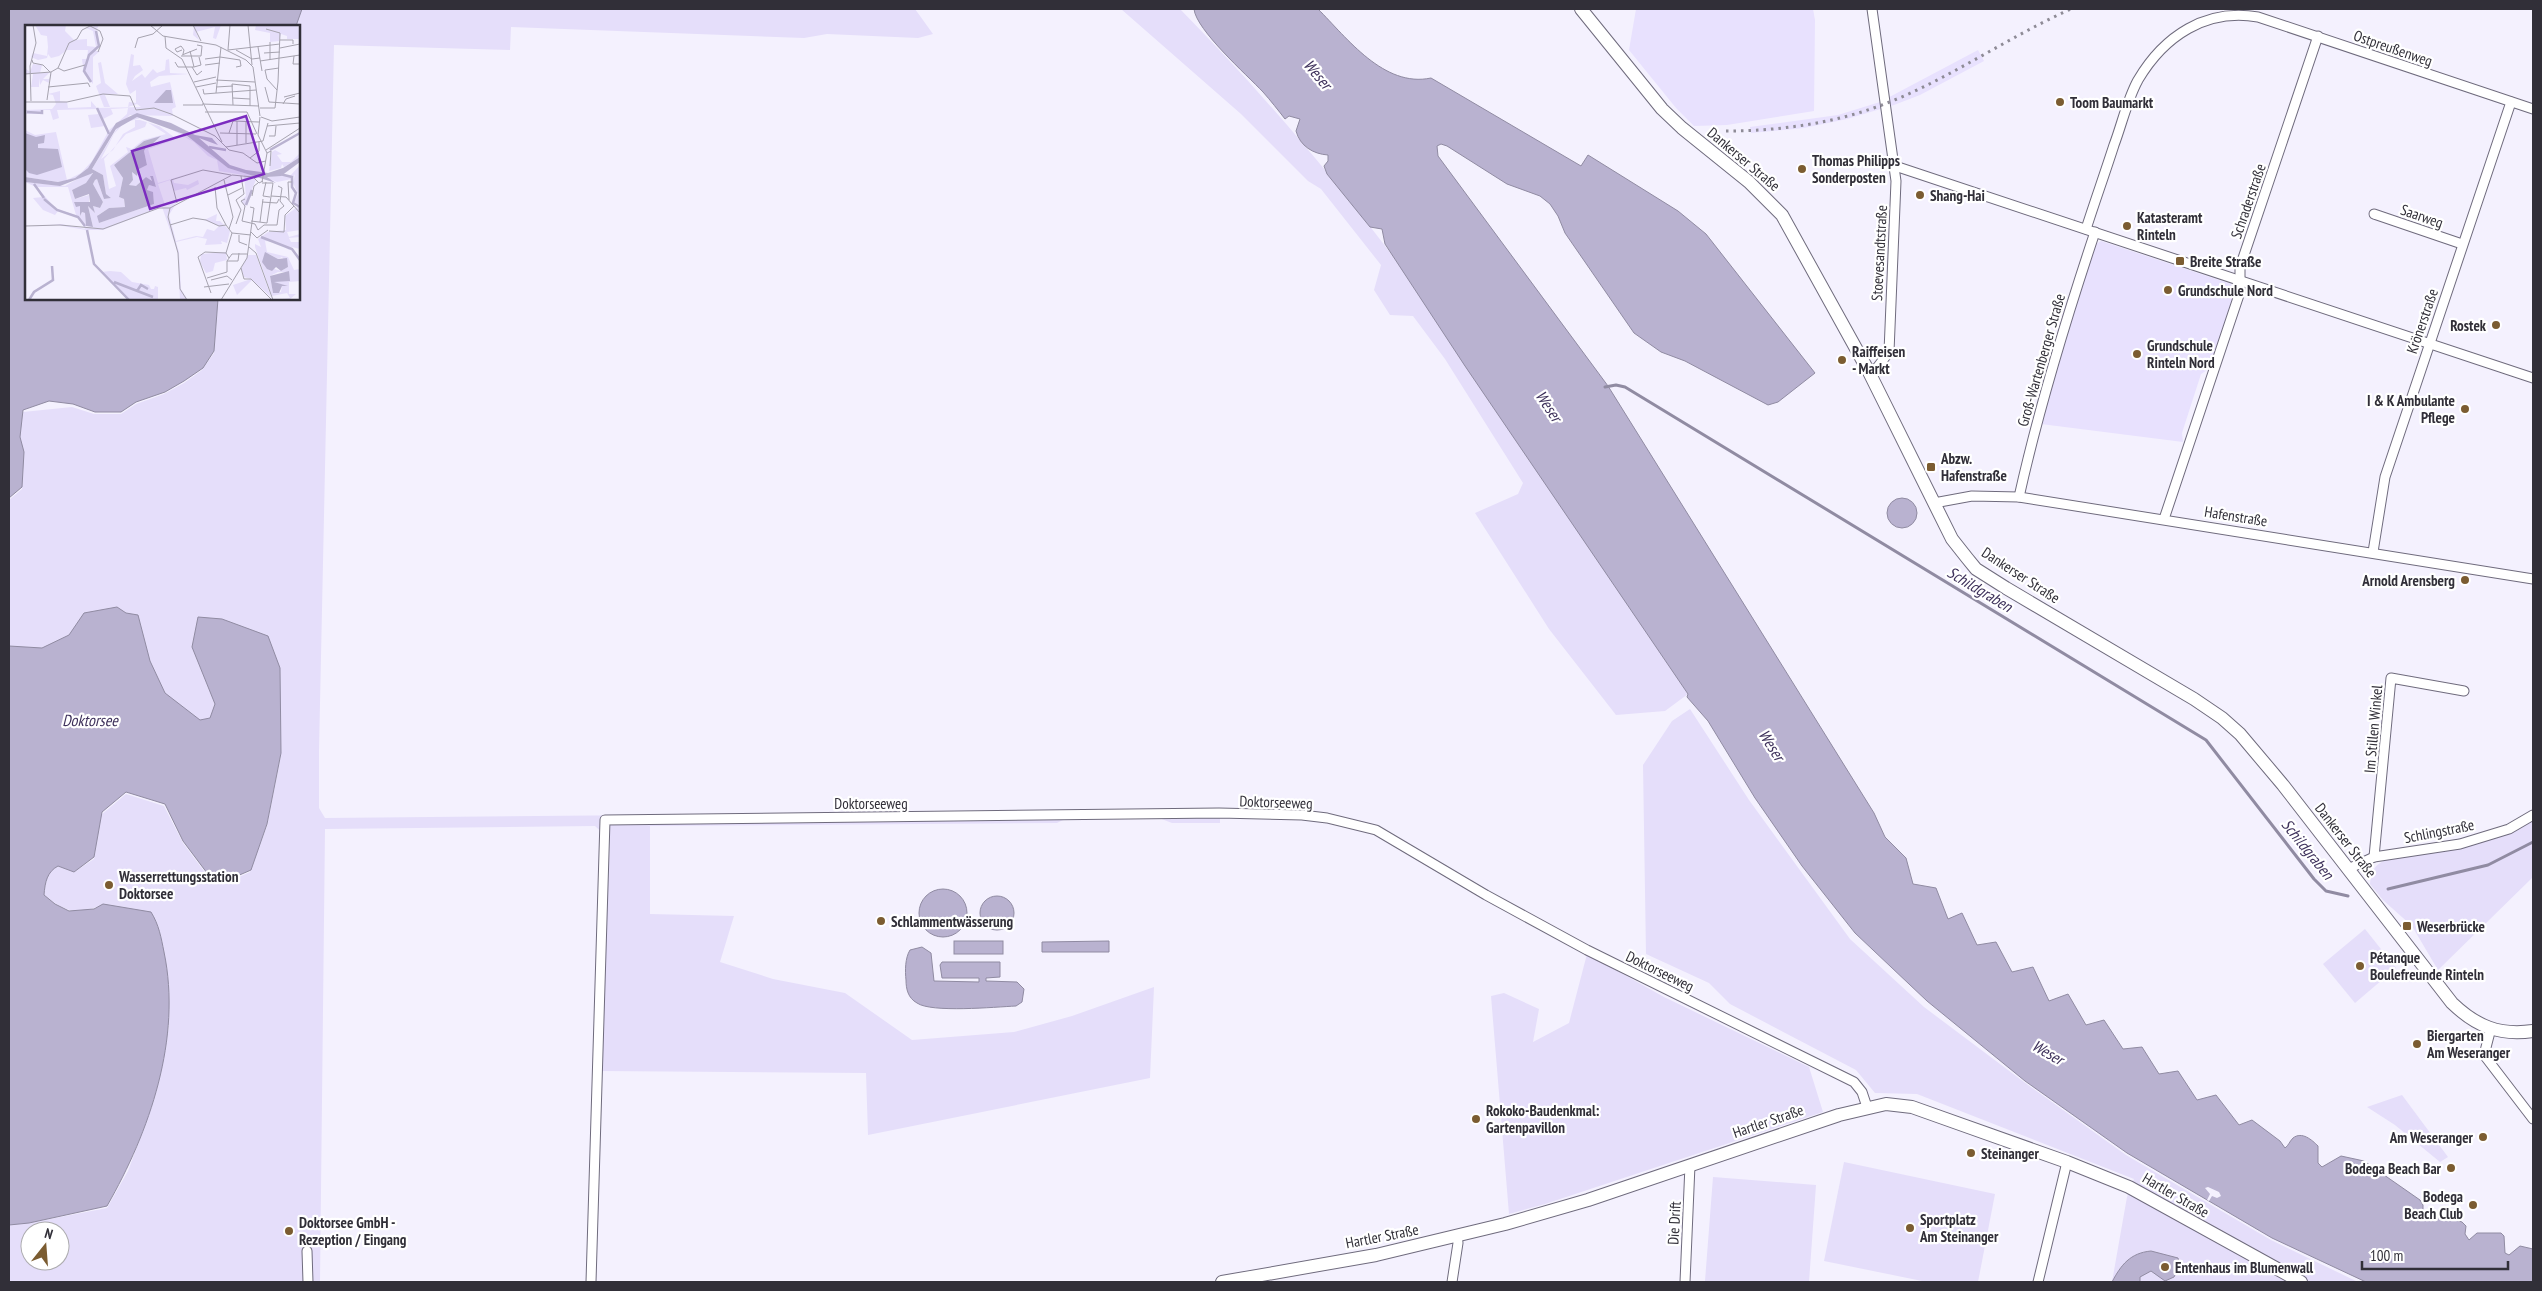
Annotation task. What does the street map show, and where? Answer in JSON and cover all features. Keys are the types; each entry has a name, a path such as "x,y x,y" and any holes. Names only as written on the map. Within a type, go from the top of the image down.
{"main road":[{"name":"Dankerser Straße","path":"1581,9 1662,109 1682,128 1756,188 1782,215 1869,372 1952,539 1976,569 2165,681 2222,718 2234,729 2283,786 2452,1004 2469,1019 2491,1028 2509,1032 2533,1031"},
{"name":"Hartler Straße","path":"1222,1282 1384,1253 1457,1236 1588,1200 1806,1125 1867,1107 1886,1104 1912,1107 2067,1162 2129,1187 2301,1282"}],"street":[{"name":"Stoevesandtstraße","path":"1869,372 1876,369 1888,352 1895,166 1872,9"},
{"name":"Ostpreußenweg","path":"2244,14 2318,36 2533,110"},
{"name":"Groß-Wartenberger Straße","path":"2019,497 2048,378 2090,230 2129,104 2138,81 2168,41 2198,23 2223,16 2244,14"},
{"name":"Schraderstraße","path":"2164,519 2240,292 2240,267 2318,36"},
{"name":"Krönerstraße","path":"2373,552 2385,477 2511,102"},
{"path":"1895,166 2533,378"},
{"name":"Saarweg","path":"2374,214 2462,244"},
{"name":"Hafenstraße","path":"1934,503 1972,496 2019,497 2533,578"},
{"name":"Im Stillen Winkel","path":"2374,857 2391,678 2464,691"},
{"name":"Doktorseeweg","path":"591,1282 605,820 1219,813 1275,813 1327,818 1376,830 1480,892 1587,950 1854,1082 1862,1092 1867,1107"},
{"name":"Schlingstraße","path":"2348,869 2374,857 2460,844 2509,829 2533,816"},
{"path":"2491,1028 2484,1056 2533,1119"},
{"path":"2038,1282 2067,1162"},
{"name":"Die Drift","path":"1685,1282 1690,1165"},
{"path":"1452,1282 1458,1243 1457,1236"},
{"path":"307,1251 308,1282"}],"shaded area":[{"path":"302,9 915,9 933,34 918,38 827,34 804,38 511,27 510,50 334,45 319,808 325,818 1220,810 1220,823 1172,823 1159,818 1069,817 1057,823 650,826 650,914 734,916 720,962 773,979 845,993 912,1040 1014,1032 1072,1016 1154,987 1150,1078 868,1135 866,1073 600,1071 610,840 595,826 325,829 320,1282 9,1282 9,1225 20,1224 20,1271 70,1271 70,1221 39,1221 107,1208 128,1171 145,1125 163,1059 169,1026 103,904 79,911 58,905 44,895 49,874 58,866 74,872 94,859 101,815 126,794 164,806 183,843 207,875 228,882 250,872 267,826 281,755 280,670 219,706 214,721 200,725 68,638 42,650 9,648 9,500 22,489 19,439 23,412 72,407 94,414 121,414 136,404 164,394 202,370 214,353 218,300 300,300 300,25 296,25"},
{"path":"1121,9 1180,9 1266,101 1320,164 1398,263 1688,694 1665,711 1616,715 1549,629 1475,513 1518,494 1523,483 1445,359 1413,316 1390,315 1374,290 1381,265 1321,189 1308,181 1241,114"},
{"path":"1636,9 1813,9 1815,20 1814,111 1727,125 1694,126 1676,108 1629,50"},
{"path":"1978,50 1984,61 1920,95 1894,105 1847,119 1804,128 1751,133 1750,127 1838,115 1880,102"},
{"name":"Grundschule Rinteln Nord","path":"2101,241 2231,284 2234,293 2210,368 2201,374 2182,433 2183,442 2041,424 2065,337 2096,244"},
{"path":"1690,709 1749,800 1850,939 1924,1007 2126,1155 2271,1240 2358,1282 2112,1282 2127,1197 2134,1179 1917,1094 1875,1093 1856,1070 1730,1004 1709,983 1646,954 1643,765 1672,721"},
{"path":"2533,820 2533,877 2438,970 2412,926 2383,900 2370,884 2374,868 2387,859"},
{"name":"Pétanque Boulefreunde Rinteln","path":"2365,929 2396,968 2355,1003 2323,964"},
{"path":"1587,954 1664,997 1809,1067 1823,1112 1545,1204 1509,1214 1491,996 1504,993 1539,1009 1533,1042 1569,1023"},
{"path":"2402,1095 2448,1157 2440,1162 2395,1125 2367,1107"},
{"name":"Sportplatz Am Steinanger","path":"1844,1162 1995,1194 1978,1282 1927,1282 1824,1261"},
{"path":"1713,1177 1816,1185 1809,1282 1705,1281"}],"water":[{"path":"9,9 302,9 296,25 25,25 25,300 218,300 214,351 203,368 165,392 136,402 121,412 95,412 73,404 49,401 23,410 20,437 24,452 22,487 9,498"},
{"name":"Weser","path":"1194,9 1318,9 1354,46 1382,68 1398,76 1414,79 1431,78 1581,166 1588,155 1678,211 1706,234 1815,373 1778,402 1768,405 1685,361 1661,352 1634,333 1565,233 1558,216 1550,204 1540,196 1507,184 1447,146 1441,144 1437,146 1438,156 1608,386 1874,813 1885,837 1906,858 1913,884 1936,888 1948,919 1962,913 1977,945 1996,942 2012,972 2033,967 2049,1001 2068,994 2086,1025 2104,1020 2123,1049 2142,1047 2159,1074 2178,1071 2197,1100 2216,1095 2239,1125 2252,1120 2280,1141 2285,1148 2296,1136 2307,1137 2318,1146 2318,1163 2322,1167 2341,1156 2364,1161 2420,1200 2423,1205 2423,1216 2427,1219 2438,1214 2462,1222 2466,1226 2465,1234 2469,1240 2477,1233 2501,1233 2504,1236 2505,1253 2509,1255 2520,1246 2533,1249 2533,1282 2366,1282 2272,1238 2127,1153 2025,1081 1927,1001 1855,933 1802,866 1755,798 1708,721 1687,697 1688,694 1465,366 1385,244 1382,229 1370,227 1327,174 1324,166 1328,161 1328,155 1312,151 1301,141 1296,131 1300,119 1289,116 1285,119 1263,92 1212,40 1197,18"},
{"path":"1902,498 1913,502 1917,513 1913,524 1902,528 1891,524 1887,513 1891,502"},
{"name":"Doktorsee","path":"117,607 126,613 138,615 150,661 165,693 200,720 210,718 215,704 192,647 198,617 222,619 268,636 280,668 281,753 267,824 251,870 228,880 207,873 183,841 165,804 126,792 102,812 94,857 74,872 58,866 49,874 44,895 55,904 69,911 94,909 103,904 151,912 161,936 164,952 169,1017 165,1050 149,1115 137,1147 107,1206 38,1221 20,1221 20,1224 9,1225 9,646 42,648 69,635 84,613"},
{"path":"943,889 952,891 960,896 965,904 967,913 965,922 960,930 952,935 943,937 934,935 926,930 921,922 919,913 921,904 926,896 934,891"},
{"path":"997,896 1004,897 1009,901 1013,906 1013,920 1009,925 1004,929 997,930 990,929 985,925 981,920 980,913 981,906 985,901 990,897"},
{"path":"954,941 1003,941 1003,954 954,954"},
{"path":"1109,941 1109,952 1042,952 1042,942"},
{"path":"922,947 931,953 934,981 979,982 979,978 942,978 940,965 942,962 1000,962 1000,977 986,978 986,981 1017,982 1024,989 1022,1002 1016,1006 964,1009 935,1008 917,1003 911,999 907,990 906,965 910,950"},
{"path":"2151,1251 2178,1258 2180,1266 2174,1277 2165,1281 2151,1271 2140,1277 2140,1282 2112,1282 2119,1270 2132,1257"}],"pier":[{"path":"2208,1187 2219,1192 2221,1196 2217,1198 2212,1196 2209,1201 2207,1200 2210,1194 2205,1188"}],"waterway":[{"name":"Schildgraben","path":"1605,387 1616,385 1625,387 2206,740 2314,879 2326,891 2348,896"},
{"name":"Schildgraben","path":"2388,889 2488,865 2533,842"}],"railway":[{"path":"1726,131 1808,125 1868,110 1934,82 2071,9"}],"place":[{"name":"Toom Baumarkt","path":"2060,102"},
{"name":"Thomas Philipps Sonderposten","path":"1802,169"},
{"name":"Shang-Hai","path":"1920,195"},
{"name":"Katasteramt Rinteln","path":"2127,226"},
{"name":"Breite Straße","path":"2180,261"},
{"name":"Grundschule Nord","path":"2168,290"},
{"name":"Rostek","path":"2496,325"},
{"name":"Grundschule Rinteln Nord","path":"2137,354"},
{"name":"Raiffeisen - Markt","path":"1842,360"},
{"name":"I & K Ambulante Pflege","path":"2465,409"},
{"name":"Abzw. Hafenstraße","path":"1931,467"},
{"name":"Arnold Arensberg","path":"2465,580"},
{"name":"Wasserrettungsstation Doktorsee","path":"109,885"},
{"name":"Schlammentwässerung","path":"881,921"},
{"name":"Weserbrücke","path":"2407,926"},
{"name":"Pétanque Boulefreunde Rinteln","path":"2360,966"},
{"name":"Biergarten Am Weseranger","path":"2417,1044"},
{"name":"Rokoko-Baudenkmal: Gartenpavillon","path":"1476,1119"},
{"name":"Am Weseranger","path":"2483,1137"},
{"name":"Steinanger","path":"1971,1153"},
{"name":"Bodega Beach Bar","path":"2451,1168"},
{"name":"Bodega Beach Club","path":"2473,1205"},
{"name":"Sportplatz Am Steinanger","path":"1910,1228"},
{"name":"Doktorsee GmbH - Rezeption / Eingang","path":"289,1231"},
{"name":"Entenhaus im Blumenwall","path":"2165,1267"}]}
